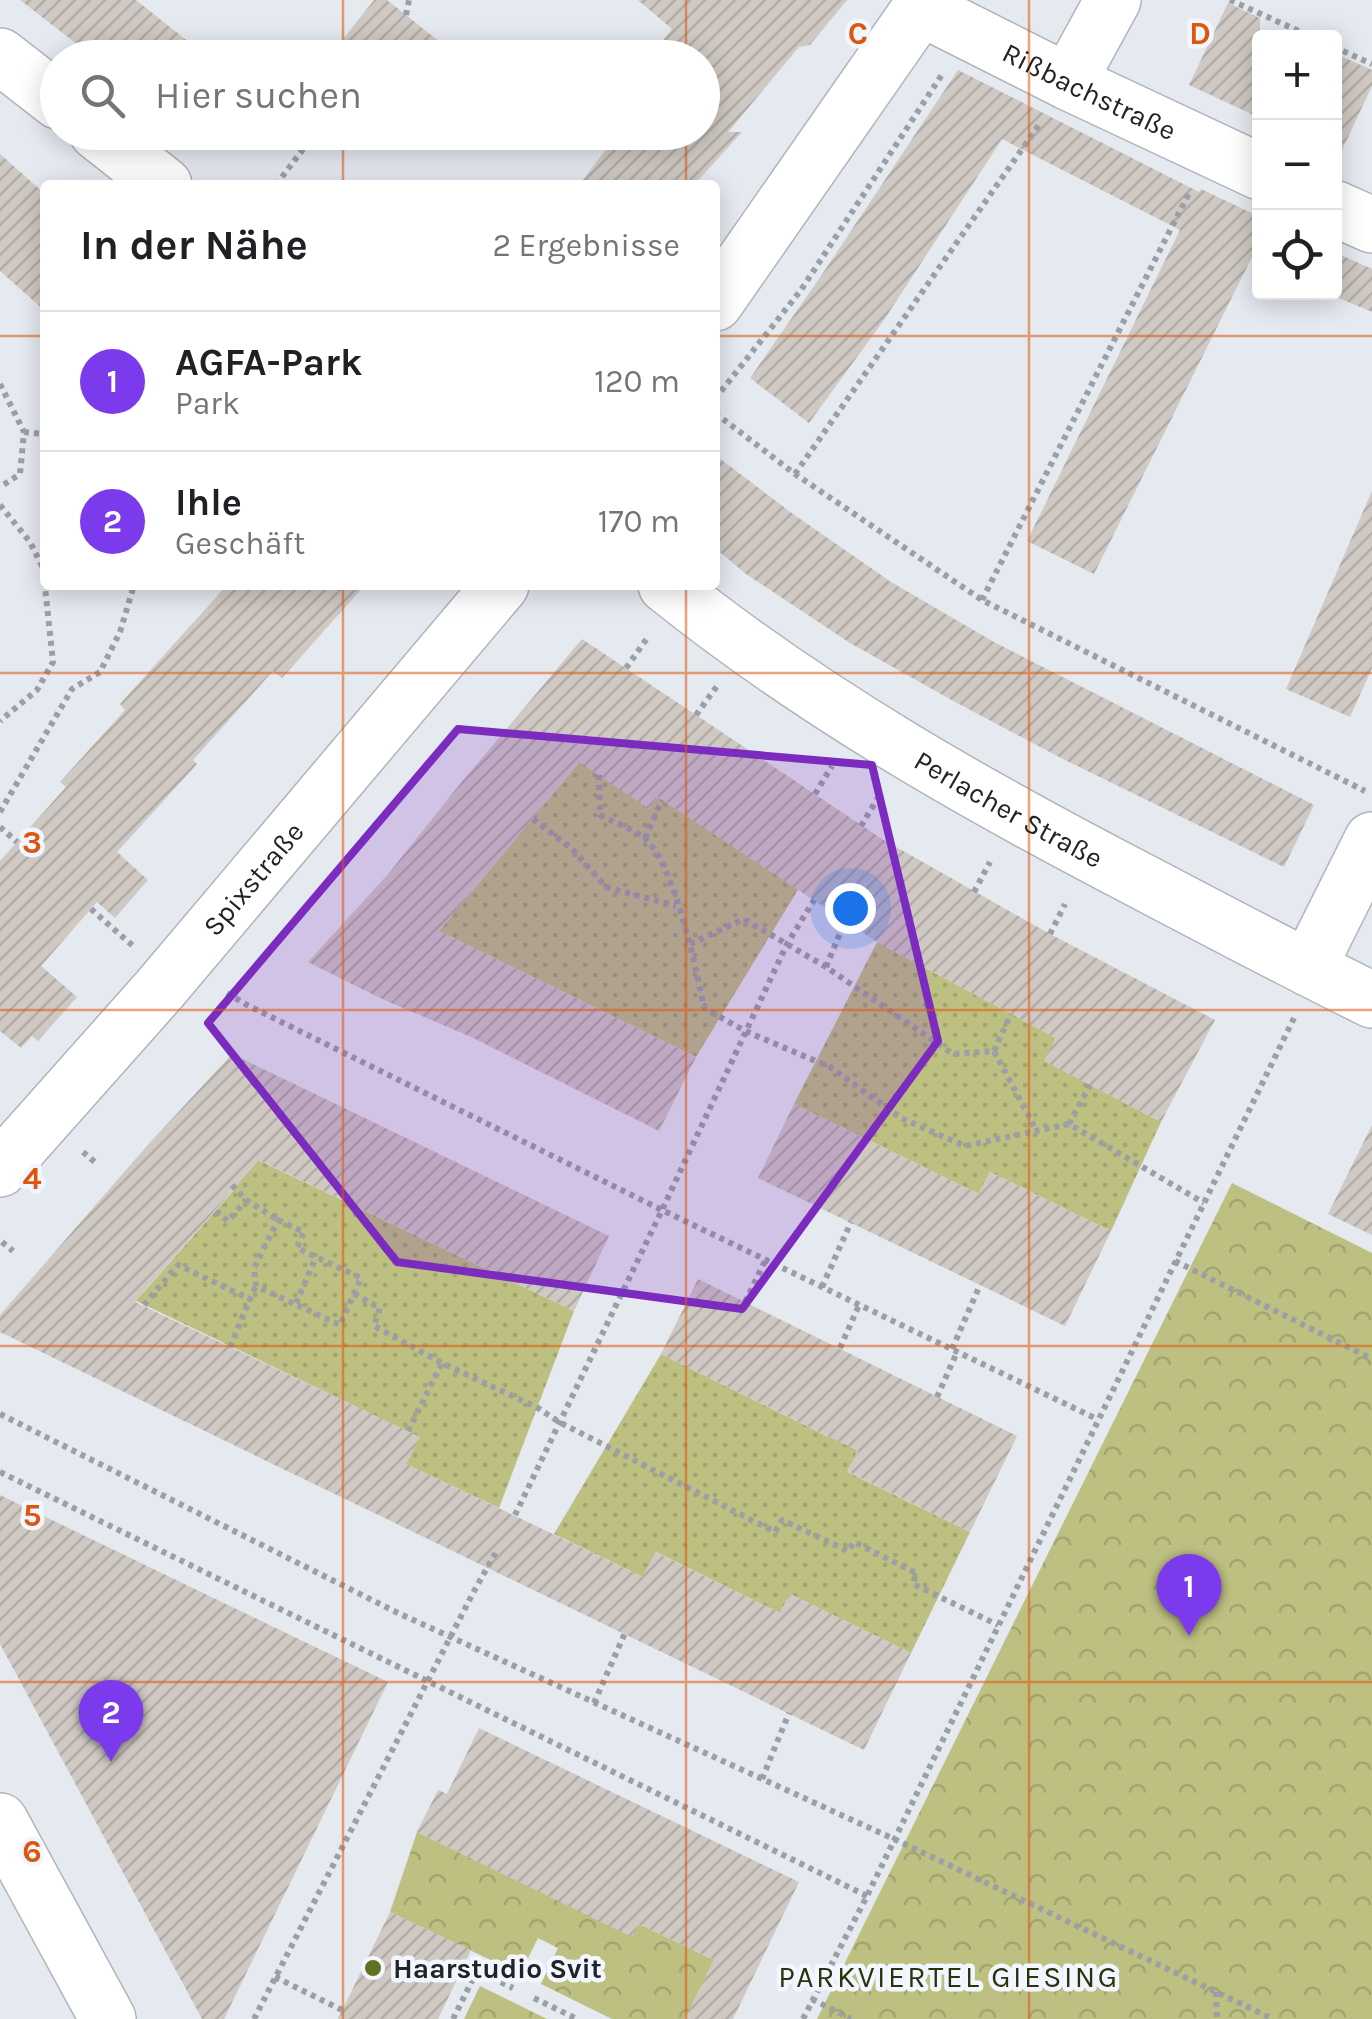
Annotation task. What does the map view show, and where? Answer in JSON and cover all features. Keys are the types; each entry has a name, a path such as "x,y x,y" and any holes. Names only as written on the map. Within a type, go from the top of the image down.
{"street":[{"path":"1068,82 1114,0"},
{"path":"720,296 923,4"},
{"name":"Rißbachstraße","path":"923,4 1068,82 1252,168"},
{"path":"0,56 40,87"},
{"path":"120,150 158,180"},
{"path":"1338,210 1372,225"},
{"name":"Spixstraße","path":"0,1170 497,590"},
{"name":"Perlacher Straße","path":"673,590 782,670 923,762 1074,846 1372,1000"},
{"path":"1308,968 1372,840"},
{"path":"0,1822 108,2019"}],"path":[{"path":"406,15 409,0"},
{"path":"1230,0 1296,30"},
{"path":"1342,51 1372,64"},
{"path":"720,393 801,290 950,62"},
{"path":"795,474 1068,82"},
{"path":"280,180 302,150"},
{"path":"982,600 1211,150"},
{"path":"0,384 24,432 20,474 0,487"},
{"path":"720,418 795,474 982,600 1372,794"},
{"path":"24,432 40,434"},
{"path":"0,505 30,542 40,562"},
{"path":"0,721 37,690 53,662 45,590"},
{"path":"0,812 72,689 100,672 120,632 133,590"},
{"path":"626,668 648,636"},
{"path":"696,715 717,686"},
{"path":"815,794 832,766"},
{"path":"599,775 600,815 645,838 664,866 690,944 704,1008 745,1031 830,1067 901,1118 966,1146 1069,1124 1204,1203"},
{"path":"861,826 879,796"},
{"path":"645,838 662,800"},
{"path":"533,819 572,849 606,887 678,906"},
{"path":"0,828 17,842"},
{"path":"974,892 990,862"},
{"path":"514,1515 787,944 814,900"},
{"path":"1050,934 1066,904"},
{"path":"91,909 134,947"},
{"path":"690,944 744,919 826,967 953,1054 994,1051"},
{"path":"826,967 845,921"},
{"path":"802,2019 866,1896 1294,1018 1308,968"},
{"path":"227,992 662,1210 1097,1419"},
{"path":"994,1051 1012,1014"},
{"path":"994,1051 1036,1130"},
{"path":"1069,1124 1090,1084"},
{"path":"83,1152 96,1163"},
{"path":"232,1185 246,1200 304,1232 298,1248 361,1278 340,1325 256,1286"},
{"path":"216,1211 228,1221 246,1200"},
{"path":"230,1347 256,1286 254,1268 278,1220"},
{"path":"822,1286 851,1222"},
{"path":"2,1242 13,1251"},
{"path":"296,1303 316,1257"},
{"path":"745,1302 766,1260"},
{"path":"1174,1261 1372,1359"},
{"path":"144,1305 178,1265 250,1300"},
{"path":"937,1397 980,1285"},
{"path":"354,1294 380,1308 374,1326 442,1363 538,1408 775,1532 782,1520 848,1551 854,1542 916,1573 913,1584 998,1625"},
{"path":"840,1348 860,1305"},
{"path":"408,1432 442,1363"},
{"path":"0,1414 450,1638 894,1838 1273,2019"},
{"path":"0,1472 866,1896"},
{"path":"254,2019 496,1552"},
{"path":"594,1703 625,1634"},
{"path":"762,1779 789,1713"},
{"path":"453,2019 477,1970 513,1988"},
{"path":"275,1977 342,2010"},
{"path":"1216,1992 1216,2019"},
{"path":"534,1998 577,2019"},
{"path":"812,1999 851,2019"}],"highlighted area":[{"path":"458,729 872,765 938,1041 742,1309 397,1262 208,1023"}],"green space":[{"path":"580,761 649,808 655,796 662,800 799,888 696,1057 439,931"},
{"path":"877,942 1056,1038 1045,1061 1161,1122 1111,1231 990,1172 979,1194 794,1104"},
{"path":"254,1158 574,1311 499,1508 406,1464 419,1437 128,1297 144,1292 232,1192"},
{"path":"1232,1183 1372,1253 1372,2019 817,2019"},
{"path":"661,1354 827,1436 860,1445 848,1472 970,1532 911,1653 790,1594 780,1613 656,1552 643,1577 554,1534"},
{"path":"417,1832 632,1936 639,1924 714,1960 685,2019 612,2019 541,1984 558,1948 538,1938 520,1974 390,1912"},
{"path":"480,1986 547,2019 464,2019"}],"building":[{"path":"20,0 136,0 186,40 72,40"},
{"path":"374,0 387,0 437,40 342,40"},
{"path":"638,0 847,0 810,45 799,47 728,132 742,132 699,180 583,180 605,150 720,150 720,40 663,40 672,29"},
{"path":"1228,3 1260,18 1260,30 1252,30 1252,114 1189,85"},
{"path":"1342,57 1372,70 1372,86 1342,150"},
{"path":"958,70 1199,192 1201,189 1252,213 1252,257 1094,574 1027,541 1180,230 1002,139 884,320 809,423 750,378"},
{"path":"0,154 40,190 40,307 0,271"},
{"path":"1342,256 1372,269 1372,312 1342,299"},
{"path":"720,459 891,582 994,642 1314,805 1284,867 957,703 850,643 720,552"},
{"path":"1372,491 1372,668 1350,717 1286,689"},
{"path":"223,590 361,590 282,678 273,671 193,760 197,764 117,852 148,880 115,918 97,902 41,966 77,997 38,1041 32,1036 21,1048 0,1031 0,861 66,787 60,782 125,710 120,704"},
{"path":"582,639 882,839 1050,934 1215,1020 1161,1122 1044,1061 1056,1038 877,942 656,796 649,809 579,762 439,931 696,1057 659,1131 469,1036 308,962 389,873"},
{"path":"232,1054 609,1236 574,1311 259,1160 135,1302 420,1437 406,1464 643,1577 655,1552 780,1613 790,1594 911,1653 864,1750 0,1332 0,1315"},
{"path":"794,1104 979,1194 990,1172 1111,1231 1065,1326 758,1178"},
{"path":"1372,1125 1372,1235 1328,1214"},
{"path":"698,1279 1017,1436 970,1532 847,1471 858,1451 661,1354"},
{"path":"0,1495 388,1682 224,2019 202,2019 0,1644"},
{"path":"479,1728 799,1882 733,2019 685,2019 714,1960 639,1924 632,1937 417,1832 438,1790 447,1794"},
{"path":"390,1912 471,1950 438,2019 338,2019"}],"place":[{"name":"AGFA-Park","path":"1189,1636"},
{"name":"Ihle","path":"111,1762"},
{"name":"Haarstudio Svit","path":"373,1968"}],"district":[{"name":"PARKVIERTEL GIESING","path":"949,1977"}]}
